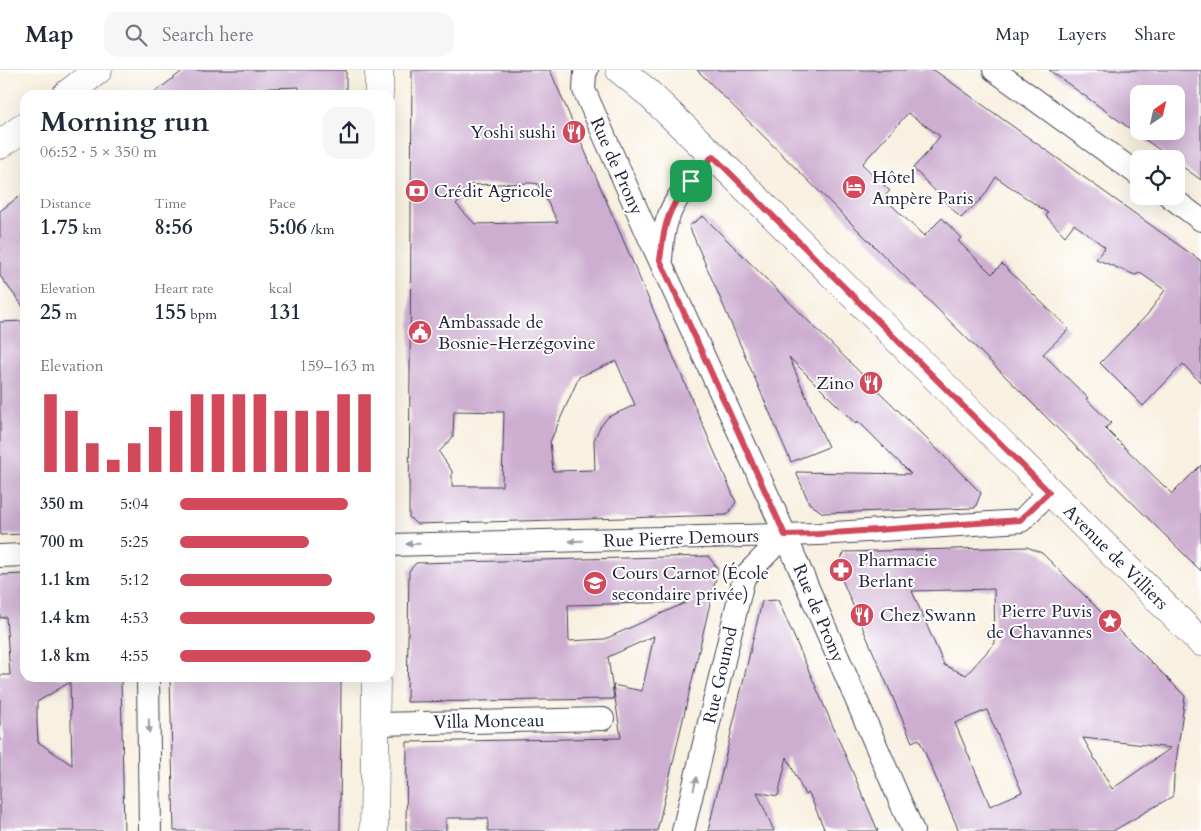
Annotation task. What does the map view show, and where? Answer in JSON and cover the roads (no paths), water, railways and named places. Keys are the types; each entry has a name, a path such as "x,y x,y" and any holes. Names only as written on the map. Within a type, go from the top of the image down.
{"main road":[{"path":"72,90 98,70"},
{"path":"379,90 380,70"},
{"name":"Avenue de Villiers","path":"620,70 647,92 713,156 1201,642"},
{"name":"Avenue de Villiers","path":"629,70 647,92"},
{"path":"0,145 20,130"},
{"path":"374,831 376,682"}],"street":[{"name":"Rue de Prony","path":"586,70 584,90 785,535 913,831"},
{"path":"994,70 1130,168"},
{"name":"Rue de Prony","path":"660,260 668,216 691,181 713,156"},
{"path":"1181,205 1201,220"},
{"name":"Rue Pierre Demours","path":"395,544 819,534 1020,520 1049,492"},
{"name":"Rue Gounod","path":"683,831 744,577 785,535"},
{"path":"0,556 20,556"},
{"path":"148,682 150,831"},
{"name":"Villa Monceau","path":"376,724 603,719"}],"place":[{"name":"Yoshi sushi","path":"574,132"},
{"name":"Hôtel Ampère Paris","path":"854,187"},
{"name":"Crédit Agricole","path":"417,191"},
{"name":"Ambassade de Bosnie-Herzégovine","path":"420,332"},
{"name":"Zino","path":"871,383"},
{"name":"Pharmacie Berlant","path":"841,570"},
{"name":"Cours Carnot (École secondaire privée)","path":"595,583"},
{"name":"Chez Swann","path":"862,615"},
{"name":"Pierre Puvis de Chavannes","path":"1110,621"}]}
